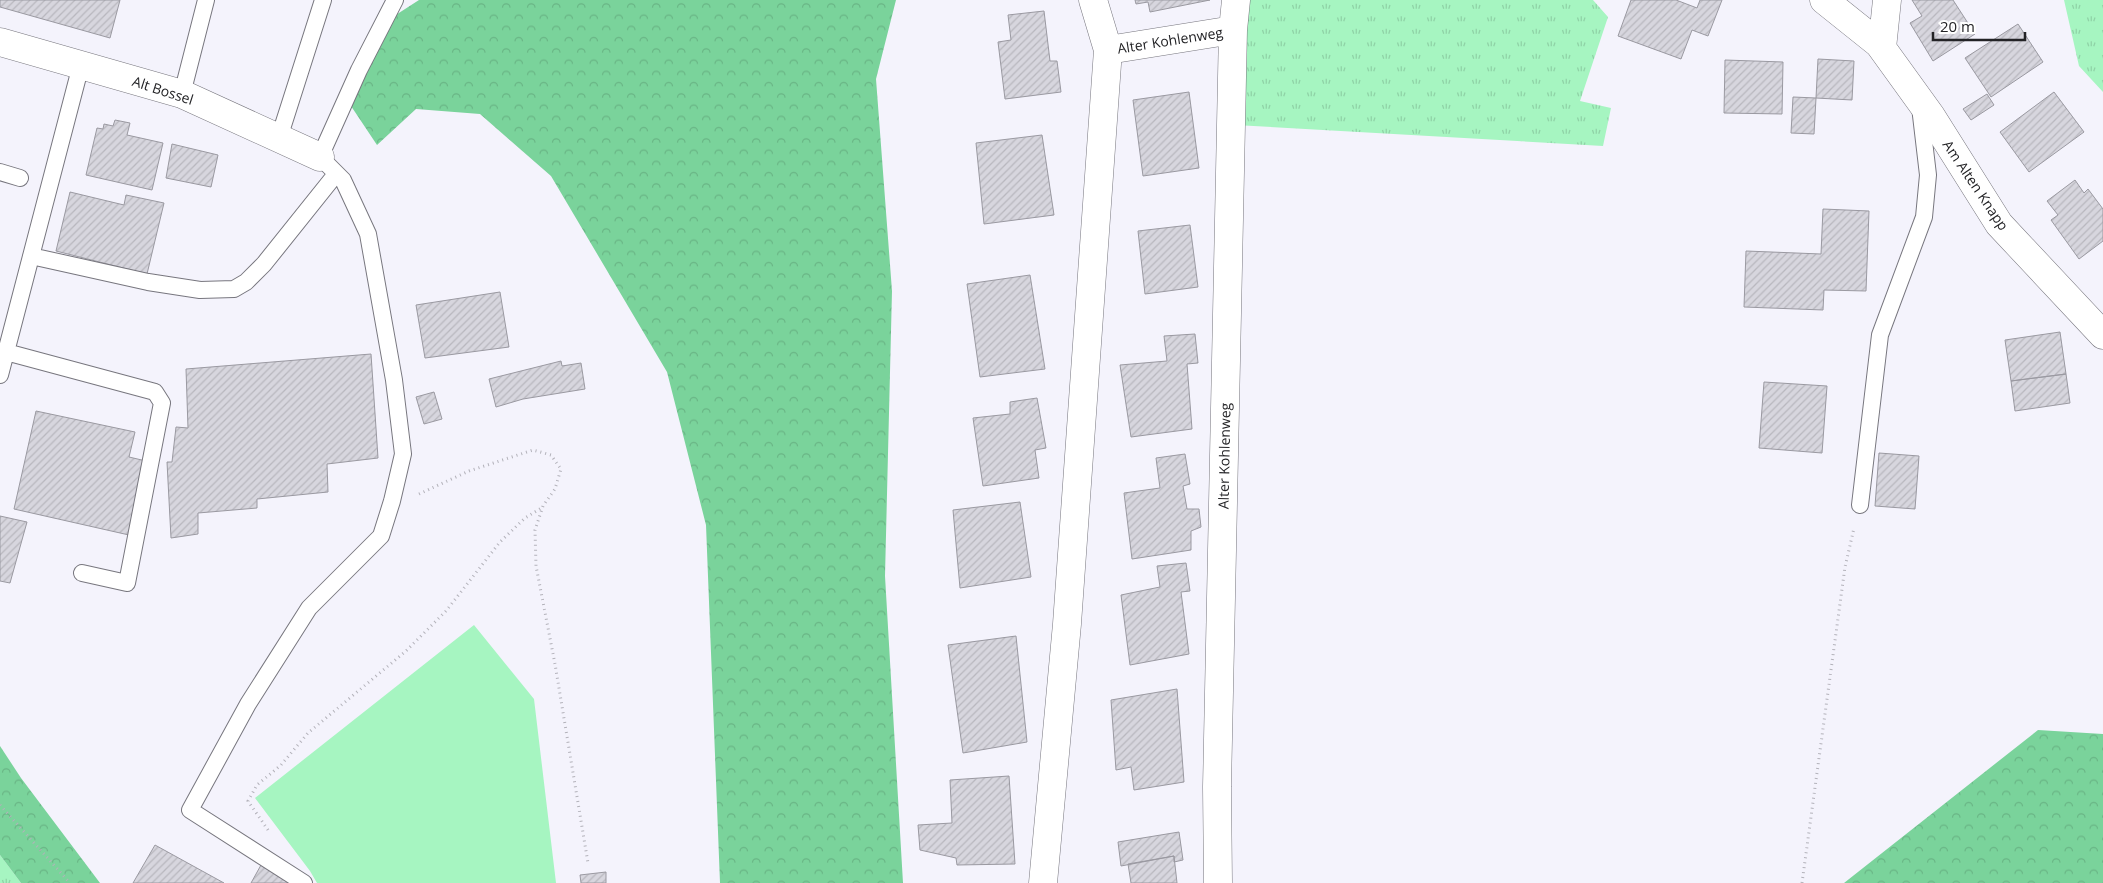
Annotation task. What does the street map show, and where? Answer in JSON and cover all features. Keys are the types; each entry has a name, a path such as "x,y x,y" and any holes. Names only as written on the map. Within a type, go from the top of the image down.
{"street":[{"name":"Alter Kohlenweg","path":"1043,883 1067,624 1108,50 1093,0"},
{"name":"Alter Kohlenweg","path":"1218,883 1217,777 1233,30 1236,0"},
{"name":"Am Alten Knapp","path":"1824,0 1882,48 1919,98 1999,224 2103,335"},
{"path":"1882,48 1887,0"},
{"name":"Alter Kohlenweg","path":"1108,50 1233,30"},
{"name":"Alt Bossel","path":"0,42 182,94 279,138 328,165"}],"lane":[{"path":"182,94 206,0"},
{"path":"279,138 323,0"},
{"path":"31,256 148,282 200,290 234,289 246,282 264,264 328,165 359,70 395,0"},
{"path":"0,375 81,65"},
{"path":"1860,505 1880,335 1924,217 1928,175 1919,98"},
{"path":"304,883 190,810 248,704 309,608 381,536 392,501 403,454 382,310 368,234 343,180 328,165"},
{"path":"0,172 20,178"},
{"path":"6,352 155,392 162,403 127,583 82,573"}],"path":[{"path":"392,501 426,492 469,471 533,450 551,455 561,468 555,489 543,506 535,530 536,566 555,664 588,863"},
{"path":"1802,883 1845,567 1860,505"},
{"path":"272,834 248,801 257,785 281,765 308,733 406,651 446,611 500,542 524,518 543,506"},
{"path":"0,805 70,883"}],"green space":[{"path":"419,0 896,0 876,79 892,291 885,576 903,883 720,883 706,525 667,372 551,176 480,114 416,109 377,145 351,106 388,20"},
{"path":"1243,0 1593,0 1608,17 1580,101 1611,108 1603,146 1235,125"},
{"path":"2064,0 2103,0 2103,92 2079,66"},
{"path":"474,625 534,699 556,883 317,883 255,798"},
{"path":"2038,730 2103,734 2103,883 1844,883"},
{"path":"0,746 21,778 100,883 21,883 0,855"},
{"path":"0,855 21,883 0,883"}],"building":[{"path":"0,0 120,0 110,38 0,7"},
{"path":"1135,0 1210,0 1150,12 1148,2 1136,4"},
{"path":"1631,0 1676,0 1697,8 1700,0 1722,0 1708,36 1692,30 1681,59 1618,36"},
{"path":"1912,0 1953,0 1975,34 1933,61 1910,23 1922,16"},
{"path":"1044,11 1050,61 1057,61 1061,92 1005,99 998,42 1011,40 1008,15"},
{"path":"2018,24 2043,62 1991,97 1965,58"},
{"path":"1818,59 1854,61 1852,100 1816,98"},
{"path":"1725,60 1783,62 1782,114 1724,113"},
{"path":"1189,92 1199,168 1143,176 1133,100"},
{"path":"2054,92 2084,132 2029,172 2000,132"},
{"path":"1987,94 1994,105 1971,120 1963,109"},
{"path":"1793,97 1816,98 1814,134 1791,133"},
{"path":"115,120 130,123 127,135 163,143 152,190 86,175 97,128 103,129 104,124 113,126"},
{"path":"1042,135 1054,215 984,224 976,143"},
{"path":"172,144 218,155 211,187 166,178"},
{"path":"2075,180 2084,193 2088,189 2103,209 2103,241 2079,259 2051,220 2058,215 2047,201"},
{"path":"70,192 124,205 126,195 164,203 147,274 56,251"},
{"path":"1823,209 1869,211 1866,291 1824,290 1823,310 1744,307 1746,251 1821,254"},
{"path":"1190,225 1198,287 1145,294 1138,231"},
{"path":"1030,275 1045,369 980,377 967,284"},
{"path":"500,292 509,347 425,358 416,305"},
{"path":"2060,332 2066,374 2011,381 2005,340"},
{"path":"1195,334 1198,363 1187,364 1192,429 1131,437 1120,365 1167,361 1164,336"},
{"path":"371,354 378,458 327,464 328,492 257,499 257,508 198,513 198,534 171,538 167,462 172,462 176,427 188,428 186,369"},
{"path":"561,361 562,366 581,363 585,389 523,399 496,407 489,379"},
{"path":"2066,374 2070,403 2015,411 2011,381"},
{"path":"1764,382 1827,386 1822,453 1759,448"},
{"path":"434,392 442,419 424,424 416,397"},
{"path":"1037,398 1046,448 1035,450 1039,478 983,486 973,418 1010,414 1010,402"},
{"path":"36,411 135,432 129,457 146,461 129,535 14,509"},
{"path":"1879,453 1919,456 1915,509 1875,506"},
{"path":"1185,454 1190,484 1183,486 1187,509 1199,509 1201,527 1191,531 1191,550 1132,559 1124,493 1160,488 1156,458"},
{"path":"1020,502 1031,577 960,588 953,510"},
{"path":"0,516 27,522 10,583 0,581"},
{"path":"1186,563 1190,591 1181,592 1189,654 1130,665 1121,595 1160,587 1157,566"},
{"path":"1016,636 1027,742 963,753 948,645"},
{"path":"1177,689 1184,782 1134,790 1131,767 1116,770 1111,700"},
{"path":"1009,776 1015,864 957,865 956,858 920,850 918,825 952,823 950,780"},
{"path":"1179,832 1183,860 1174,862 1174,856 1121,866 1118,842"},
{"path":"155,845 224,883 133,883"},
{"path":"1174,856 1177,883 1131,883 1128,864"},
{"path":"261,865 292,883 251,883"},
{"path":"606,872 606,883 581,883 580,875"}]}
